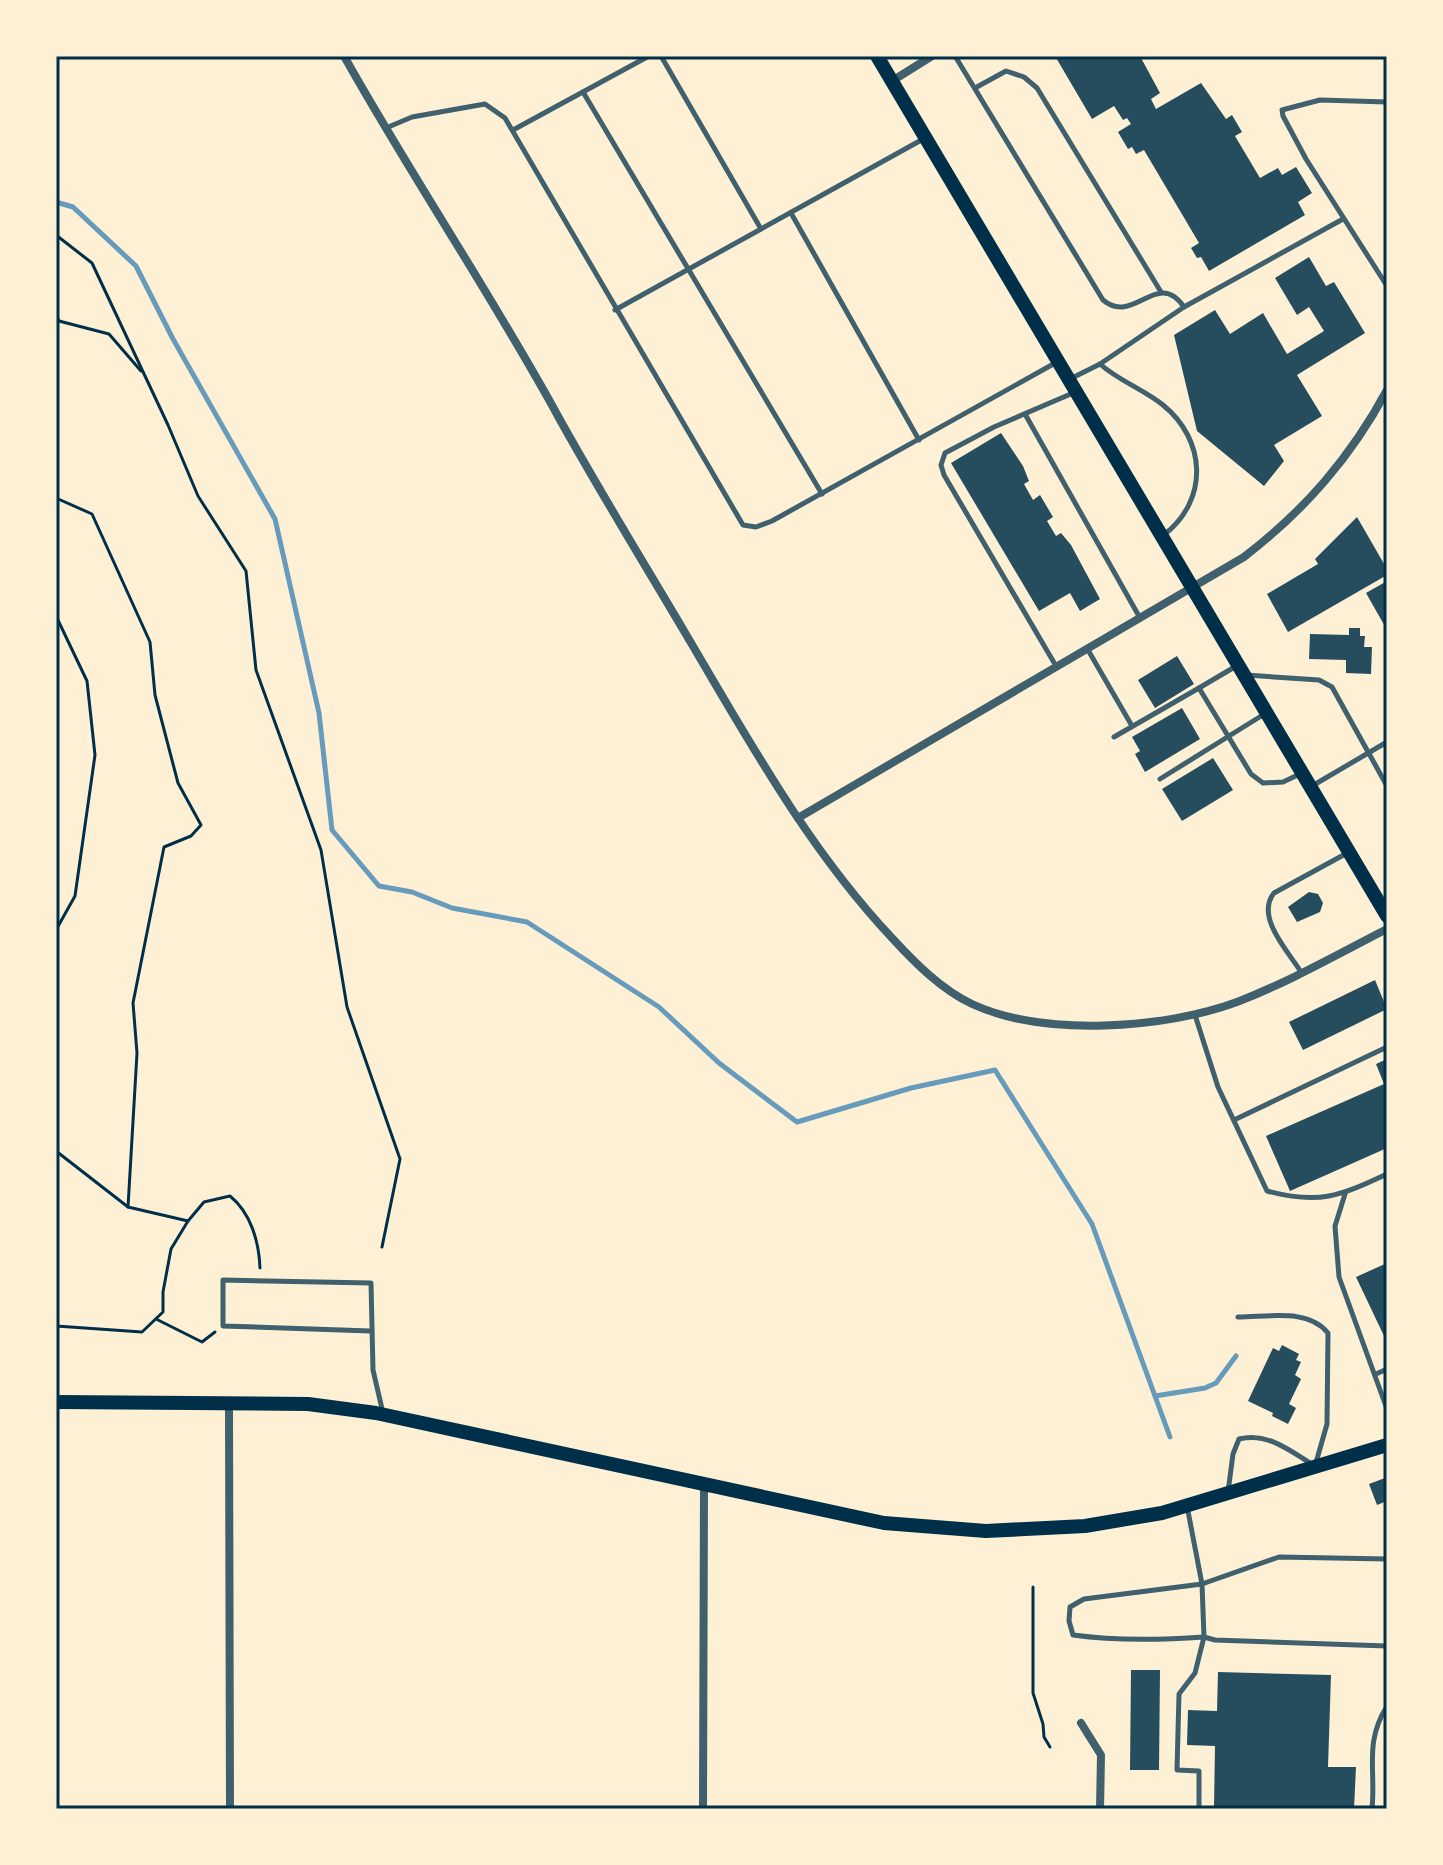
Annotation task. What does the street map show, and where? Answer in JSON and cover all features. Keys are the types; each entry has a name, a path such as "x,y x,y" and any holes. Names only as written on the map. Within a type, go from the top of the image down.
{"main road":[{"path":"877,56 1387,916"},
{"path":"56,1402 308,1404 384,1414 884,1523 986,1531 1085,1526 1162,1513 1387,1445"}],"street":[{"path":"344,56 798,818 837,876 905,952 947,988 975,1006 1044,1023 1114,1025 1195,1014 1239,1001 1387,929"},
{"path":"892,81 932,56"},
{"path":"798,818 1244,557 1301,509 1349,452 1387,390"},
{"path":"229,1404 230,1809"},
{"path":"703,1809 704,1485"},
{"path":"1081,1723 1101,1755 1100,1809"}],"lane":[{"path":"513,130 649,56"},
{"path":"661,56 761,229"},
{"path":"955,56 1103,300 1114,308 1124,308 1161,292 1175,296 1184,307"},
{"path":"975,88 1006,71 1024,77 1037,88 1161,292"},
{"path":"583,92 822,494"},
{"path":"1387,102 1320,100 1282,110 1306,159 1387,286"},
{"path":"386,128 412,117 485,104 505,118 743,525 756,527 772,521 1059,360"},
{"path":"615,310 926,138"},
{"path":"791,213 919,440"},
{"path":"1057,668 944,475 941,465 945,453 1025,414 1073,385 1184,307 1343,219"},
{"path":"1100,364 1164,406 1187,433 1196,451 1196,488 1186,513 1178,524 1163,535"},
{"path":"1025,414 1141,619"},
{"path":"1088,650 1132,726"},
{"path":"1114,737 1199,688 1242,669 1319,680 1332,687 1387,786"},
{"path":"1199,688 1251,774 1263,783 1283,782 1303,773"},
{"path":"1160,779 1267,712"},
{"path":"1311,786 1387,742"},
{"path":"1301,972 1269,920 1266,909 1269,900 1274,893 1349,852"},
{"path":"1195,1014 1218,1087 1267,1191 1297,1199 1345,1194 1387,1174"},
{"path":"1234,1120 1387,1047"},
{"path":"1345,1194 1335,1226 1339,1277 1387,1409"},
{"path":"370,1331 223,1326 223,1280 371,1283 373,1370 384,1414"},
{"path":"1228,1493 1233,1454 1239,1439 1254,1435 1270,1439 1315,1466 1327,1424 1328,1333 1320,1323 1304,1317 1238,1317"},
{"path":"1376,1374 1387,1369"},
{"path":"1186,1505 1202,1584 1204,1637 1195,1673 1179,1694 1177,1770 1199,1771 1199,1809"},
{"path":"1387,1559 1279,1557 1202,1584 1084,1599 1070,1607 1069,1621 1073,1635 1097,1639 1204,1637 1215,1640 1387,1646"},
{"path":"1372,1809 1371,1746 1377,1721 1387,1706"}],"path":[{"path":"56,235 92,263 198,496 246,571 256,670 321,850 347,1007 400,1159 382,1247"},
{"path":"56,315 59,321 109,334 144,374"},
{"path":"56,498 92,514 150,642 155,695 178,783 201,825 191,836 164,847 148,919 133,1003 137,1053 128,1207"},
{"path":"56,616 87,681 95,755 75,896 56,930"},
{"path":"56,1151 128,1207 188,1221"},
{"path":"56,1326 142,1332 163,1312 163,1292 171,1249 188,1221 204,1202 230,1196 242,1207 259,1248 260,1281"},
{"path":"156,1319 202,1342 223,1326"},
{"path":"1033,1587 1033,1693 1044,1737 1050,1747"}],"building":[{"path":"1055,56 1140,56 1160,93 1151,99 1156,109 1201,83 1226,119 1232,115 1242,132 1235,136 1260,178 1278,168 1282,175 1296,167 1312,193 1298,202 1305,215 1209,271 1191,248 1199,243 1144,150 1136,154 1132,147 1128,149 1118,132 1131,124 1127,118 1123,120 1114,106 1092,119"},
{"path":"1309,257 1326,286 1334,282 1365,333 1297,375 1322,416 1274,445 1284,461 1264,486 1197,431 1174,335 1215,310 1230,334 1263,313 1287,354 1324,331 1309,307 1297,315 1275,278"},
{"path":"1001,433 1023,466 1029,481 1024,484 1033,500 1040,495 1053,517 1047,521 1056,536 1061,533 1071,545 1100,599 1080,611 1070,593 1039,611 951,463"},
{"path":"1357,517 1387,569 1387,575 1288,632 1267,594 1318,564 1315,559"},
{"path":"1387,581 1387,630 1366,593"},
{"path":"1349,628 1360,628 1360,636 1365,636 1364,647 1372,647 1371,674 1346,673 1346,660 1309,659 1310,634 1349,635"},
{"path":"1177,656 1194,684 1155,708 1138,680"},
{"path":"1182,708 1200,739 1145,772 1135,754 1140,751 1132,737"},
{"path":"1213,758 1233,790 1182,821 1162,789"},
{"path":"1309,892 1318,894 1323,903 1320,912 1297,922 1288,907"},
{"path":"1375,980 1387,1009 1303,1050 1289,1022"},
{"path":"1387,1059 1387,1148 1290,1191 1266,1136 1384,1084 1376,1064"},
{"path":"1387,1263 1387,1335 1384,1336 1356,1277"},
{"path":"1282,1345 1299,1354 1296,1360 1301,1362 1295,1375 1301,1379 1289,1404 1296,1408 1288,1424 1248,1401 1273,1348 1279,1351"},
{"path":"1385,1478 1387,1501 1377,1505 1369,1484"},
{"path":"1131,1670 1160,1670 1159,1770 1130,1770"},
{"path":"1218,1672 1331,1675 1328,1767 1356,1767 1354,1809 1214,1809 1215,1746 1187,1745 1188,1710 1217,1711"}],"waterway":[{"path":"56,202 73,207 136,266 173,339 275,519 319,713 332,830 379,886 412,892 452,908 527,922 659,1007 719,1063 797,1122 911,1088 995,1070 1092,1224 1170,1437"},
{"path":"1155,1396 1205,1388 1216,1383 1236,1356"}]}
